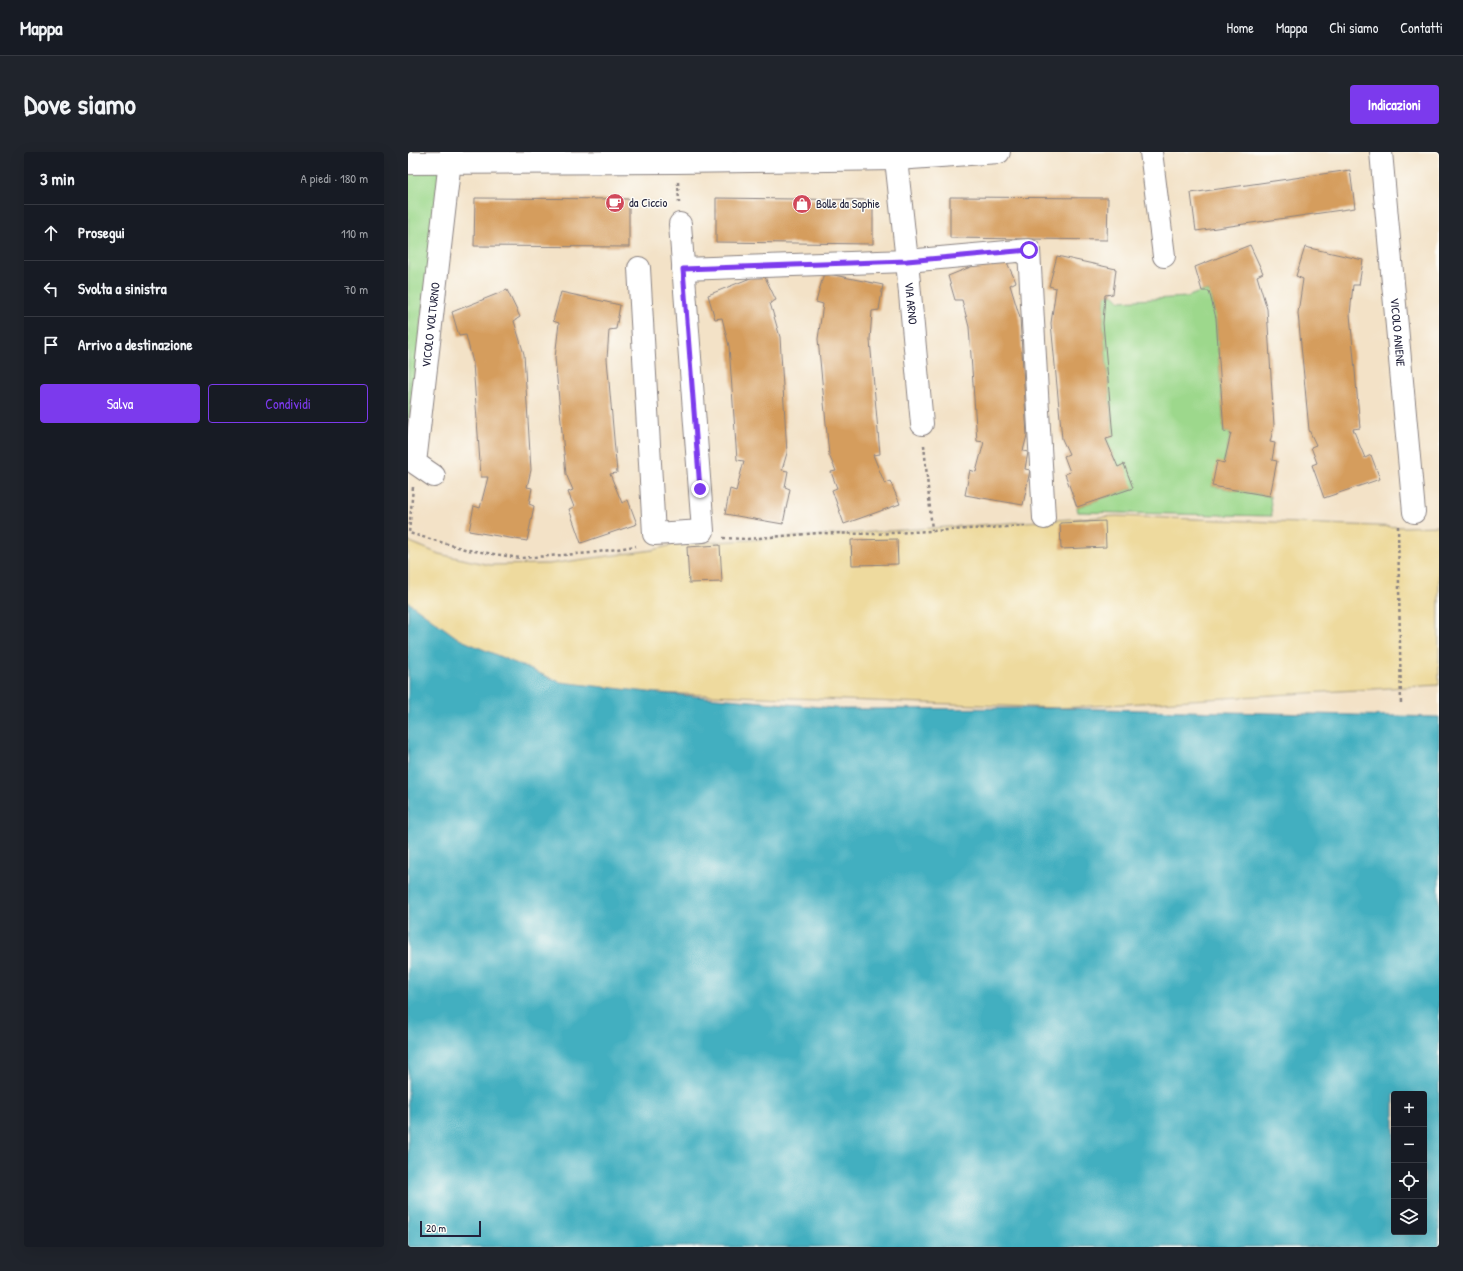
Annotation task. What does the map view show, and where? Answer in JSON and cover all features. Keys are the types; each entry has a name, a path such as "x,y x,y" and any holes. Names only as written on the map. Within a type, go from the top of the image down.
{"street":[{"path":"408,163 450,158 676,162 998,152"},
{"path":"1151,152 1164,256"},
{"name":"VICOLO ANIENE","path":"1381,152 1406,517"},
{"name":"VIA ARNO","path":"895,154 907,261 922,424"},
{"name":"VICOLO VOLTURNO","path":"434,476 415,463 450,158"},
{"path":"639,268 654,534 703,531 680,224"},
{"path":"683,269 907,261 1029,250 1044,518"}],"path":[{"path":"676,162 680,224"},
{"path":"922,424 932,530"},
{"path":"1401,706 1406,517"}],"green space":[{"path":"408,152 443,152 408,432"},
{"path":"1202,291 1209,291 1216,318 1224,432 1231,433 1224,463 1212,486 1270,496 1272,516 1078,512 1077,507 1133,488 1118,467 1106,439 1113,437 1103,323 1105,295 1113,294 1120,301 1187,297"}],"sand":[{"path":"1116,516 1403,527 1439,526 1439,685 1059,708 657,693 611,705 408,680 408,541 439,554 490,565 549,564 653,550 672,545"}],"water":[{"path":"408,602 459,639 560,682 657,693 845,709 1059,708 1439,717 1439,1247 408,1247"}],"building":[{"path":"1350,170 1355,208 1196,231 1191,193"},
{"path":"950,197 1108,198 1107,240 950,238"},
{"path":"475,198 629,199 629,247 474,246"},
{"path":"716,198 873,200 873,244 716,242"},
{"path":"1250,245 1263,273 1257,276 1267,309 1274,426 1270,442 1275,443 1272,460 1277,461 1270,496 1212,486 1217,461 1224,463 1231,433 1224,432 1216,318 1209,291 1202,291 1195,267"},
{"path":"1305,247 1363,260 1359,285 1353,285 1350,314 1360,428 1353,429 1365,458 1371,455 1380,479 1324,498 1312,465 1317,463 1311,447 1316,445 1309,430 1298,313 1303,279 1296,276"},
{"path":"1003,254 1016,282 1010,285 1020,318 1027,435 1023,451 1028,452 1025,469 1030,470 1023,505 965,495 970,470 976,472 984,442 977,441 969,327 962,300 955,300 948,276"},
{"path":"1057,256 1116,269 1113,294 1105,295 1103,323 1113,437 1106,439 1118,467 1124,464 1133,488 1077,507 1065,474 1070,472 1064,456 1069,454 1062,439 1051,323 1056,288 1049,286"},
{"path":"763,273 776,300 770,303 780,337 787,453 782,470 788,471 785,487 790,489 783,524 725,514 730,489 736,491 744,461 737,460 729,346 722,318 715,319 708,295"},
{"path":"824,273 883,285 879,310 872,311 870,340 880,454 873,455 885,484 890,481 900,504 844,524 832,490 837,488 831,472 836,471 829,455 818,339 823,304 816,302"},
{"path":"507,290 520,317 514,321 524,354 531,470 527,487 532,488 529,504 534,506 527,541 469,531 474,506 480,508 488,477 481,477 473,363 466,335 459,336 452,312"},
{"path":"561,292 620,305 616,329 609,330 607,359 617,473 610,474 622,503 628,500 637,524 581,543 569,509 574,507 568,492 573,490 566,474 555,358 559,323 553,321"},
{"path":"1105,521 1106,547 1061,549 1060,523"},
{"path":"897,539 898,564 852,565 851,540"},
{"path":"720,545 722,582 689,583 687,547"}],"place":[{"name":"da Ciccio","path":"615,203"},
{"name":"Bolle da Sophie","path":"802,204"}],"route":[{"path":"700,489 683,269 907,261 1029,250"}]}
